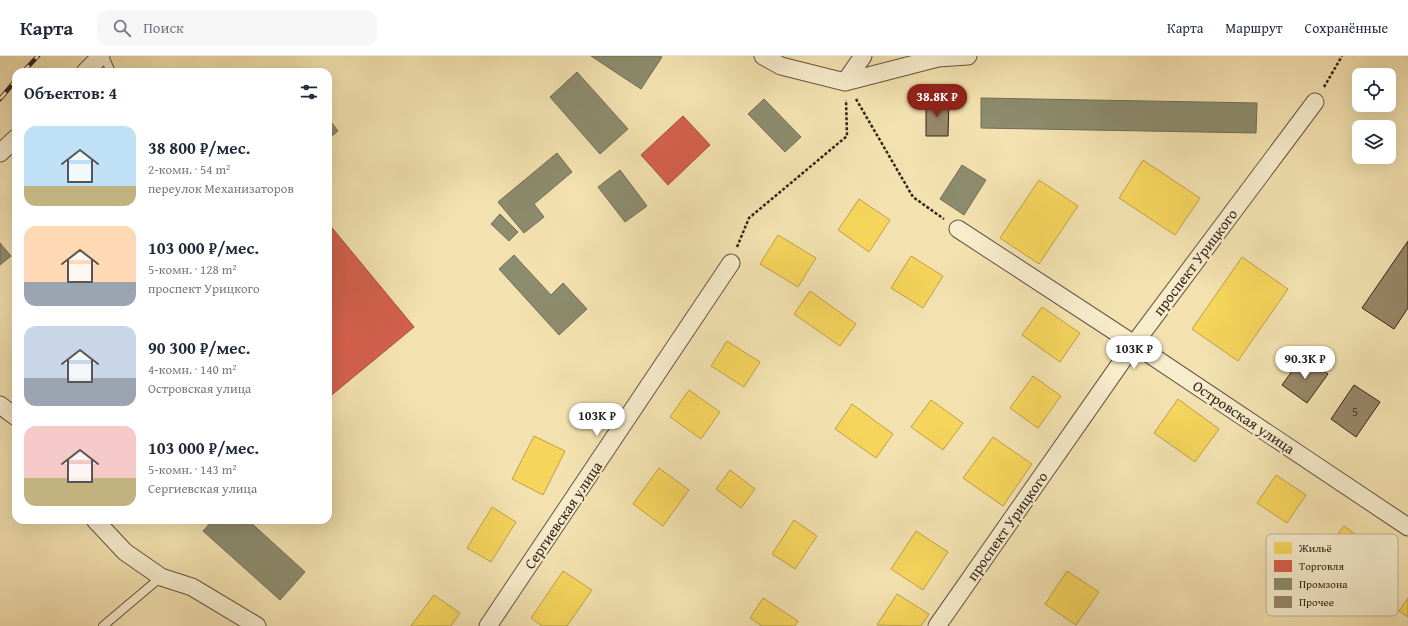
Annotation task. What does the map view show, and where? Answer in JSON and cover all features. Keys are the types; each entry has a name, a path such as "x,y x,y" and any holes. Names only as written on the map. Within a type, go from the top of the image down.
{"street":[{"path":"89,68 101,56"},
{"path":"763,56 781,66 845,82 938,58 968,56"},
{"path":"845,82 863,56"},
{"name":"проспект Урицкого","path":"937,626 1134,344 1315,102"},
{"path":"0,153 12,142"},
{"name":"Островская улица","path":"958,229 1134,344 1408,527"},
{"name":"Сергиевская улица","path":"488,626 731,263"},
{"path":"0,405 12,414"},
{"path":"99,524 125,552 161,577 192,587 257,626"}],"lane":[{"path":"104,56 109,68"},
{"path":"103,626 161,577"}],"path":[{"path":"1315,102 1342,56"},
{"path":"845,82 913,196 958,229"},
{"path":"731,263 749,218 847,136 845,82"}],"building: Жильё":[{"path":"1143,160 1200,198 1175,235 1119,198"},
{"path":"1039,180 1078,206 1039,264 1000,238"},
{"path":"859,199 890,220 869,252 838,230"},
{"path":"778,235 816,258 798,287 760,264"},
{"path":"911,256 943,276 923,308 891,288"},
{"path":"1242,257 1288,289 1238,361 1192,329"},
{"path":"810,291 856,324 840,346 794,314"},
{"path":"1042,307 1080,333 1060,362 1022,335"},
{"path":"727,341 760,362 744,387 711,366"},
{"path":"1033,376 1061,396 1038,428 1010,408"},
{"path":"689,390 720,412 701,439 670,417"},
{"path":"1178,399 1219,429 1195,462 1154,433"},
{"path":"931,400 963,423 943,450 911,427"},
{"path":"852,404 893,434 876,458 835,429"},
{"path":"534,436 565,451 543,495 512,479"},
{"path":"993,437 1032,464 1003,506 963,478"},
{"path":"659,468 689,490 663,526 633,504"},
{"path":"730,470 755,489 741,508 716,489"},
{"path":"1276,475 1306,495 1287,523 1257,503"},
{"path":"492,507 516,522 491,562 467,548"},
{"path":"794,520 817,536 795,569 772,554"},
{"path":"1344,526 1355,534 1338,534"},
{"path":"916,531 948,552 923,590 891,569"},
{"path":"563,571 592,590 567,626 542,626 531,618"},
{"path":"1067,571 1099,592 1076,625 1045,604"},
{"path":"897,594 929,614 921,626 877,625"},
{"path":"434,595 460,613 451,626 411,626"},
{"path":"763,598 798,621 795,626 762,626 750,618"},
{"path":"1408,598 1408,617 1399,611"}],"building: Торговля":[{"path":"683,116 710,145 668,185 641,155"},
{"path":"332,228 414,327 332,395"}],"building: Промзона":[{"path":"591,56 660,56 662,57 641,89"},
{"path":"577,72 628,129 600,154 550,97"},
{"path":"981,98 1257,103 1256,133 981,128"},
{"path":"764,99 801,137 785,152 748,114"},
{"path":"332,123 338,131 332,136"},
{"path":"557,153 572,172 534,204 544,217 524,233 498,202"},
{"path":"962,165 986,180 964,215 940,199"},
{"path":"620,170 647,206 625,222 598,187"},
{"path":"500,214 518,232 509,241 491,224"},
{"path":"0,243 11,256 0,265"},
{"path":"514,255 551,295 563,283 587,309 559,335 499,269"},
{"path":"209,524 252,524 305,572 280,600 203,531"}],"building: Прочее":[{"path":"926,100 949,100 948,136 926,136"},
{"path":"1408,241 1408,308 1394,329 1362,308"},
{"path":"1303,356 1328,374 1307,403 1282,385"},
{"path":"1354,385 1380,402 1356,437 1331,419"}],"railway":[{"path":"27,68 38,56"},
{"path":"0,99 12,85"}]}
